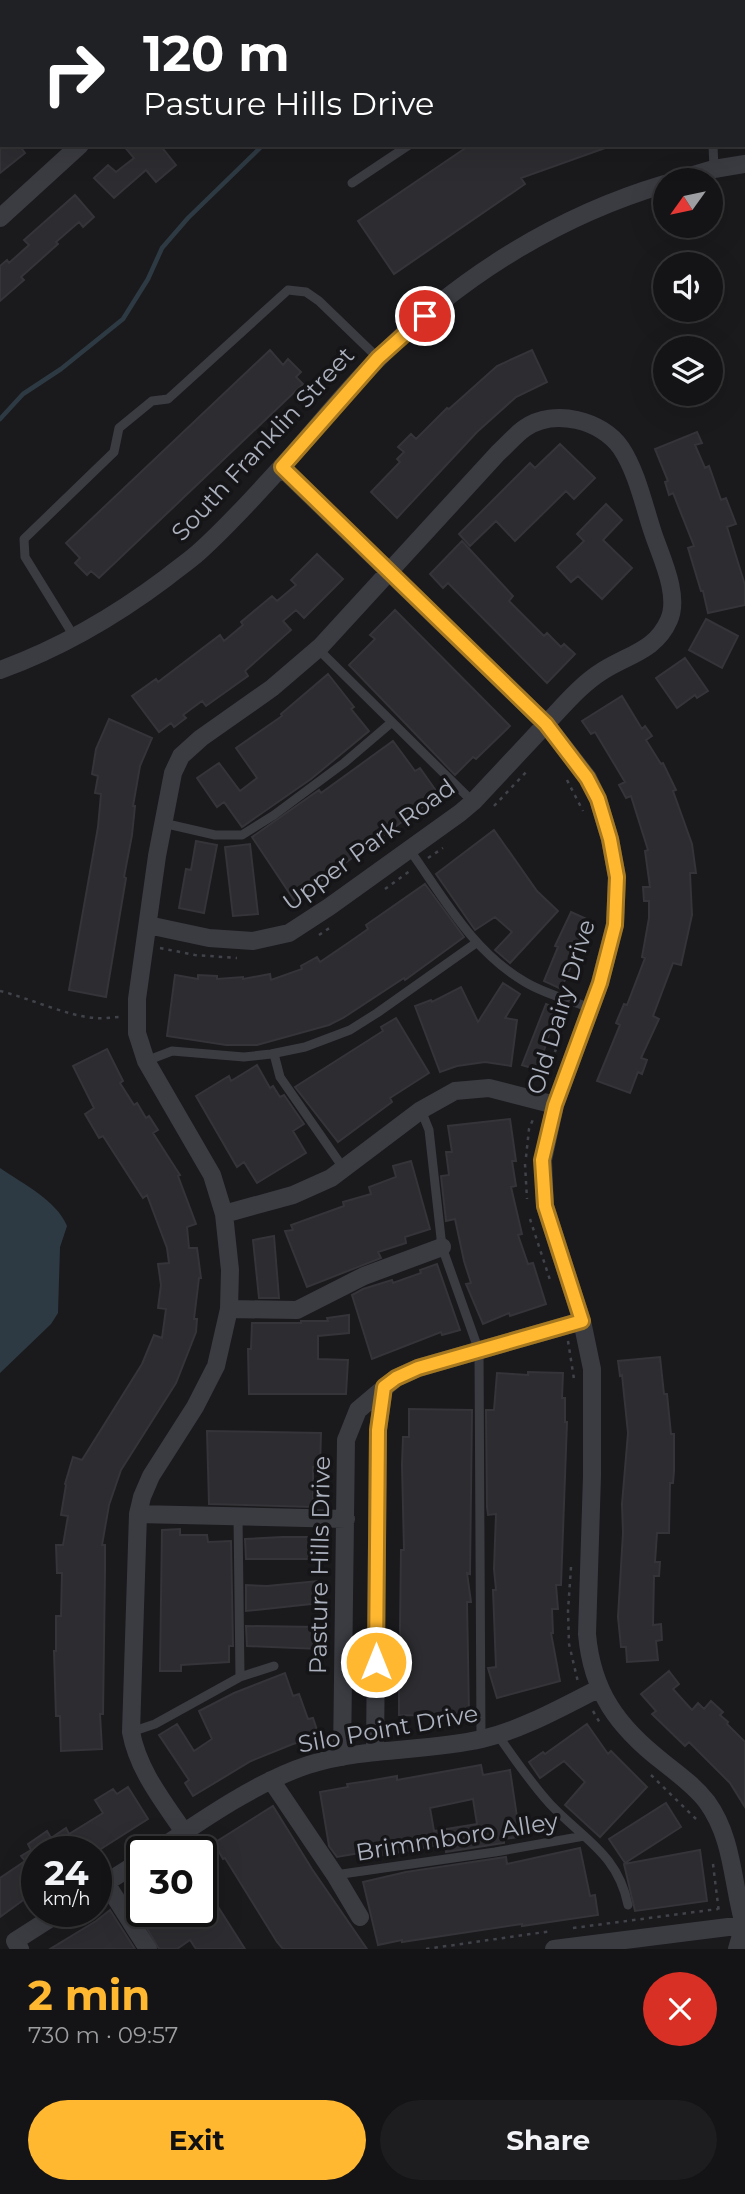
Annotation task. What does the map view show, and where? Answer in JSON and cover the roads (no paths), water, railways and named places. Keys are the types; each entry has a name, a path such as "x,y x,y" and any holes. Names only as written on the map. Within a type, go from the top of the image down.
{"street":[{"path":"0,218 78,147"},
{"path":"721,168 745,164"},
{"name":"South Franklin Street","path":"0,670 40,656 75,638 130,605 198,553 282,467 378,358 425,316 483,271 573,217 653,188"},
{"name":"Upper Park Road","path":"148,925 209,938 253,941 289,933 473,802 571,696 600,672 649,647 660,637 671,616 671,586 649,518 621,448 604,431 576,419 550,419 526,427 490,461 317,649 272,688 201,738 181,756 173,773 163,823 137,999 137,1033 146,1061 212,1175 224,1214 230,1270 229,1309 216,1366 195,1407 151,1476 138,1514 131,1732 143,1770 184,1832"},
{"name":"Old Dairy Drive","path":"282,467 546,724 587,778 598,799 610,839 617,877 615,925 600,983 582,1005 542,1160 545,1206 582,1321 592,1369 587,1634 589,1660 600,1688 619,1721 647,1750 705,1799 720,1823 732,1860 744,1927 737,1949"},
{"path":"224,1214 293,1195 331,1178 421,1110 455,1091 489,1088 555,1105"},
{"path":"229,1309 297,1310 364,1276 442,1247"},
{"name":"Pasture Hills Drive","path":"342,1757 346,1440 358,1410 396,1378 418,1368 582,1321"},
{"path":"375,1752 378,1430 384,1387"},
{"path":"138,1514 346,1519"},
{"name":"Silo Point Drive","path":"178,1836 271,1780 310,1764 375,1752 489,1737 539,1719 600,1688"},
{"path":"271,1780 360,1917"},
{"path":"112,1901 148,1949"},
{"path":"18,1945 41,1927"},
{"path":"554,1949 610,1946 744,1927"}],"lane":[{"path":"352,183 406,147"},
{"path":"713,147 715,168"},
{"path":"75,638 61,611 25,557 24,539 114,452 120,428 152,401 168,399 288,290 306,292 378,358"},
{"path":"317,649 473,802"},
{"path":"163,823 215,835 242,835 274,815 344,763 392,722"},
{"path":"409,849 463,928 503,968 528,984 582,1005"},
{"path":"146,1061 172,1051 244,1057 305,1047 350,1030 476,943"},
{"path":"274,1054 280,1077 344,1169"},
{"path":"421,1110 429,1130 442,1247 479,1352 489,1737 613,1865 625,1888 628,1906"},
{"path":"239,1517 240,1677"},
{"path":"131,1732 155,1724 240,1677 274,1666"},
{"name":"Brimmboro Alley","path":"335,1875 584,1836"}],"waterway":[{"path":"0,419 23,394 61,369 123,319 148,279 162,248 188,218 261,147"}]}
